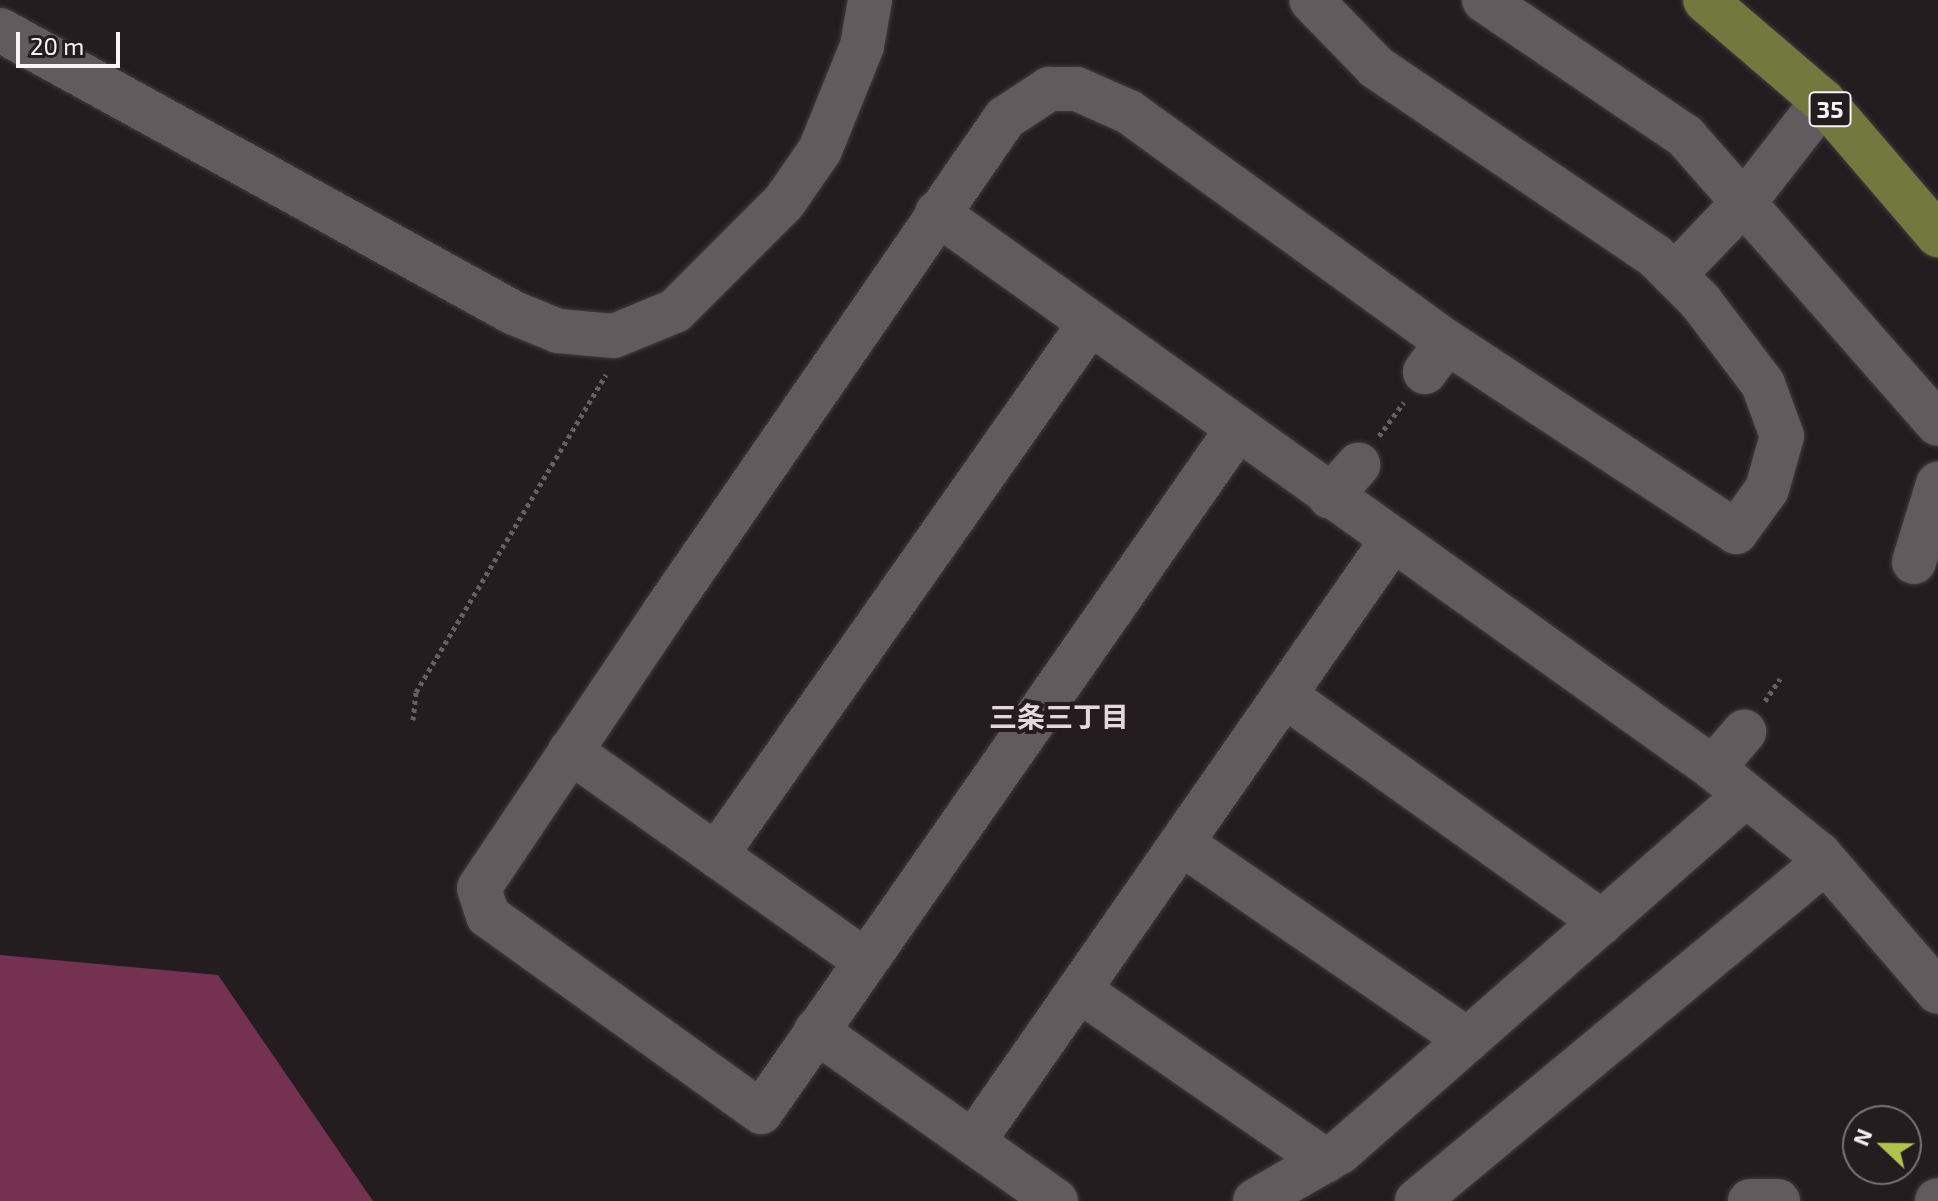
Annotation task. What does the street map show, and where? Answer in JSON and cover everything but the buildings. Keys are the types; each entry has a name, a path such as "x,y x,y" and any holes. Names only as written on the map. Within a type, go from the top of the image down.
{"main road":[{"name":"35","path":"1705,0 1823,101 1938,235"}],"street":[{"path":"0,30 514,313 558,331 614,336 649,327 736,254 820,150 862,46 870,0"},
{"path":"1236,431 864,960 761,1112 488,916 479,888 570,751 1005,118 1049,89 1077,89 1129,112 1436,357 1736,532 1767,489 1782,436 1763,384 1674,275 1376,67 1311,0"},
{"path":"1484,0 1685,136 1746,200 1938,424"},
{"path":"1674,275 1746,200 1823,101"},
{"path":"937,213 1088,326 1713,768 1825,862 1938,992"},
{"path":"716,855 1088,326"},
{"path":"1330,497 1358,465"},
{"path":"1914,562 1938,484"},
{"path":"973,1142 1391,542"},
{"path":"1284,695 1602,922"},
{"path":"1713,768 1744,732"},
{"path":"570,751 864,960"},
{"path":"1255,1201 1326,1161 1745,796"},
{"path":"1181,843 1468,1040"},
{"path":"1417,1201 1464,1160 1603,1052 1825,862"},
{"path":"1079,990 1326,1161"},
{"path":"816,1031 1056,1201"},
{"path":"1384,1201 1464,1160"},
{"path":"1750,1201 1778,1201"}],"path":[{"path":"413,720 416,692 591,390 649,327"},
{"path":"1358,465 1436,357"}],"shaded area":[{"path":"0,955 218,975 373,1201 0,1201"}],"district":[{"name":"三条三丁目","path":"1059,716"}]}
